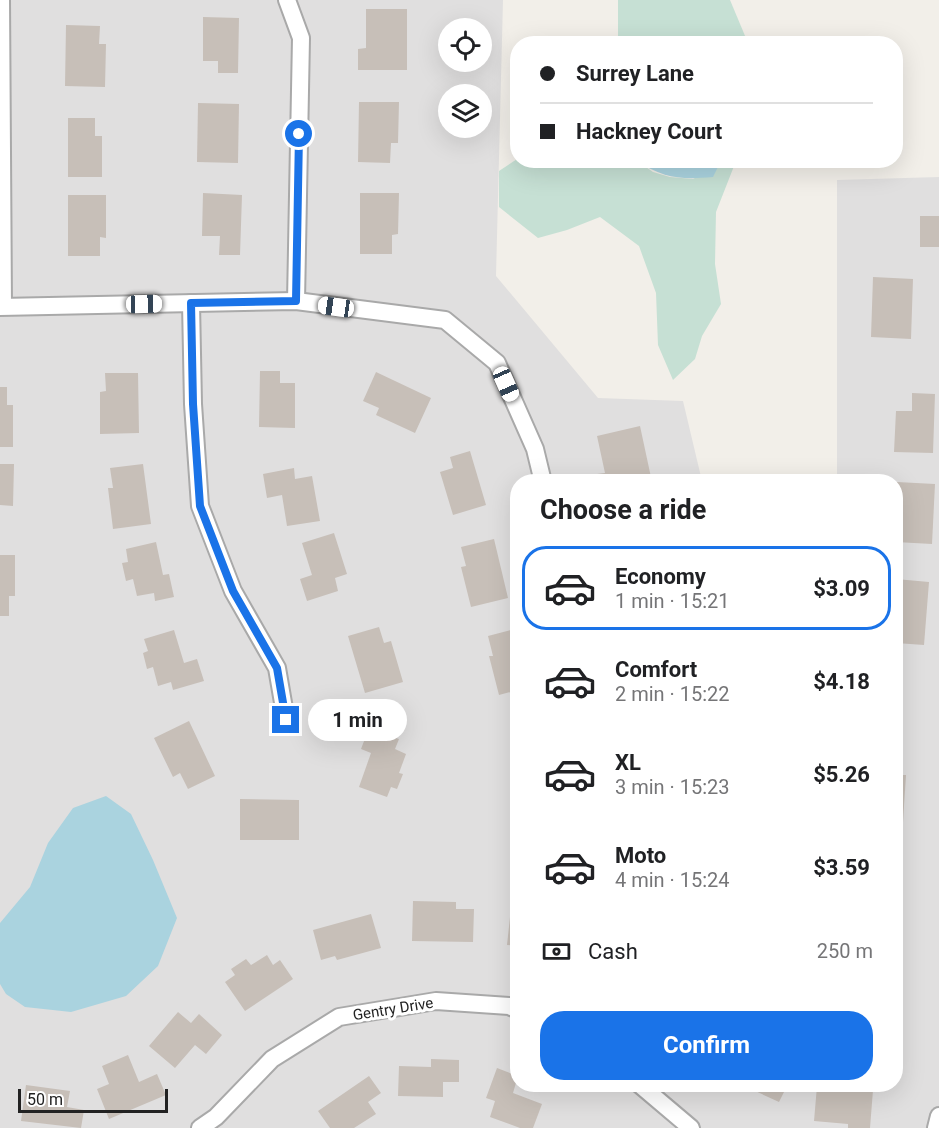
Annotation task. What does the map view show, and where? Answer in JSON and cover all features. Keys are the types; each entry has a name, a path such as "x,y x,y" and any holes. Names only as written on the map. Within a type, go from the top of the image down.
{"street":[{"path":"1,0 1,307 296,301 444,320 497,363 535,449 541,474"},
{"path":"287,0 301,38 296,301"},
{"path":"191,303 193,404 200,506 233,591 277,668 286,720"},
{"name":"Gentry Drive","path":"201,1128 216,1117 272,1059 339,1017 436,1001 510,1006"},
{"path":"648,1092 691,1128"},
{"path":"936,1128 939,1116"}],"shaded area":[{"path":"0,0 503,0 496,276 598,398 683,401 700,474 510,474 510,1092 903,1092 903,474 837,474 837,180 939,177 939,1128 0,1128"}],"green space":[{"path":"618,0 730,0 745,36 618,36"},
{"path":"510,164 510,168 647,168 670,177 693,179 713,168 733,168 716,212 715,264 721,304 702,336 695,359 673,380 658,345 656,293 639,246 600,217 538,238 499,207 499,171"}],"water":[{"path":"649,168 718,168 713,177 691,178"},
{"path":"106,796 131,814 177,918 158,966 126,996 71,1012 25,1007 6,994 0,984 0,923 30,887 48,843 73,808"}],"building":[{"path":"366,9 407,9 407,70 358,70 358,49 366,48"},
{"path":"203,17 239,18 238,73 218,73 218,61 203,61"},
{"path":"66,25 100,26 99,44 106,44 105,87 65,86"},
{"path":"359,102 399,102 398,143 391,143 390,163 358,162"},
{"path":"198,103 239,104 238,163 197,162"},
{"path":"68,118 95,118 95,136 102,136 102,177 68,177"},
{"path":"203,193 242,195 240,255 219,255 220,236 202,236"},
{"path":"360,193 399,193 398,234 392,235 392,254 360,254"},
{"path":"68,195 106,195 106,238 100,237 100,256 68,256"},
{"path":"920,216 939,216 939,247 920,247"},
{"path":"873,277 913,279 911,339 871,337"},
{"path":"260,371 280,371 280,383 295,383 295,428 259,427"},
{"path":"376,372 431,398 415,433 376,415 379,408 363,401"},
{"path":"105,373 138,373 139,433 100,434 100,392 106,391"},
{"path":"0,387 7,387 7,405 13,405 13,447 0,447"},
{"path":"912,393 935,394 933,453 894,452 896,411 912,411"},
{"path":"640,426 650,474 597,474 605,473 597,436"},
{"path":"470,451 486,505 453,515 440,472 453,468 450,457"},
{"path":"0,464 14,464 13,506 0,505"},
{"path":"143,464 151,524 113,529 108,488 113,488 110,468"},
{"path":"294,468 295,479 312,476 320,521 287,526 282,495 267,498 263,474"},
{"path":"903,482 935,484 932,544 903,542"},
{"path":"334,533 347,574 335,578 338,591 307,601 300,579 312,575 302,543"},
{"path":"494,539 508,598 471,607 461,567 466,566 461,547"},
{"path":"156,542 163,575 169,574 174,597 155,601 154,593 137,596 133,579 126,581 122,563 128,562 126,549"},
{"path":"0,555 15,555 15,596 9,596 9,616 0,616"},
{"path":"903,580 929,582 924,645 903,644"},
{"path":"379,627 384,643 391,641 403,682 365,693 348,636"},
{"path":"174,630 184,663 197,659 204,681 173,690 171,682 158,686 153,667 147,669 143,653 148,651 144,639"},
{"path":"510,630 510,692 499,695 489,656 493,656 488,636"},
{"path":"189,721 215,776 188,789 180,773 173,777 154,738"},
{"path":"369,728 399,739 395,749 406,754 399,773 403,774 397,789 391,787 387,797 359,787 371,753 361,749"},
{"path":"903,775 906,775 903,822"},
{"path":"240,799 299,800 299,840 240,840"},
{"path":"413,901 456,902 456,909 474,909 473,942 412,941"},
{"path":"371,914 381,948 337,960 335,956 321,960 313,930"},
{"path":"510,917 510,945 507,945"},
{"path":"267,955 273,965 280,960 293,979 245,1011 225,982 235,975 231,969 246,959 251,965"},
{"path":"178,1012 191,1023 199,1014 222,1035 206,1054 195,1045 175,1068 149,1046"},
{"path":"128,1055 139,1082 157,1074 166,1095 109,1119 97,1089 109,1084 102,1066"},
{"path":"431,1059 459,1060 459,1082 443,1082 443,1097 398,1096 399,1066 431,1067"},
{"path":"497,1068 510,1073 510,1092 542,1104 533,1128 520,1128 490,1117 495,1101 486,1098"},
{"path":"369,1076 381,1093 368,1102 376,1114 354,1128 330,1128 318,1111"},
{"path":"26,1085 70,1091 67,1107 84,1110 81,1128 21,1121"},
{"path":"757,1092 784,1092 779,1102"},
{"path":"816,1092 873,1092 870,1128 848,1128 848,1124 814,1121"}],"route":[{"path":"286,720 277,668 233,591 200,506 193,404 191,303 296,301 299,134"}]}
